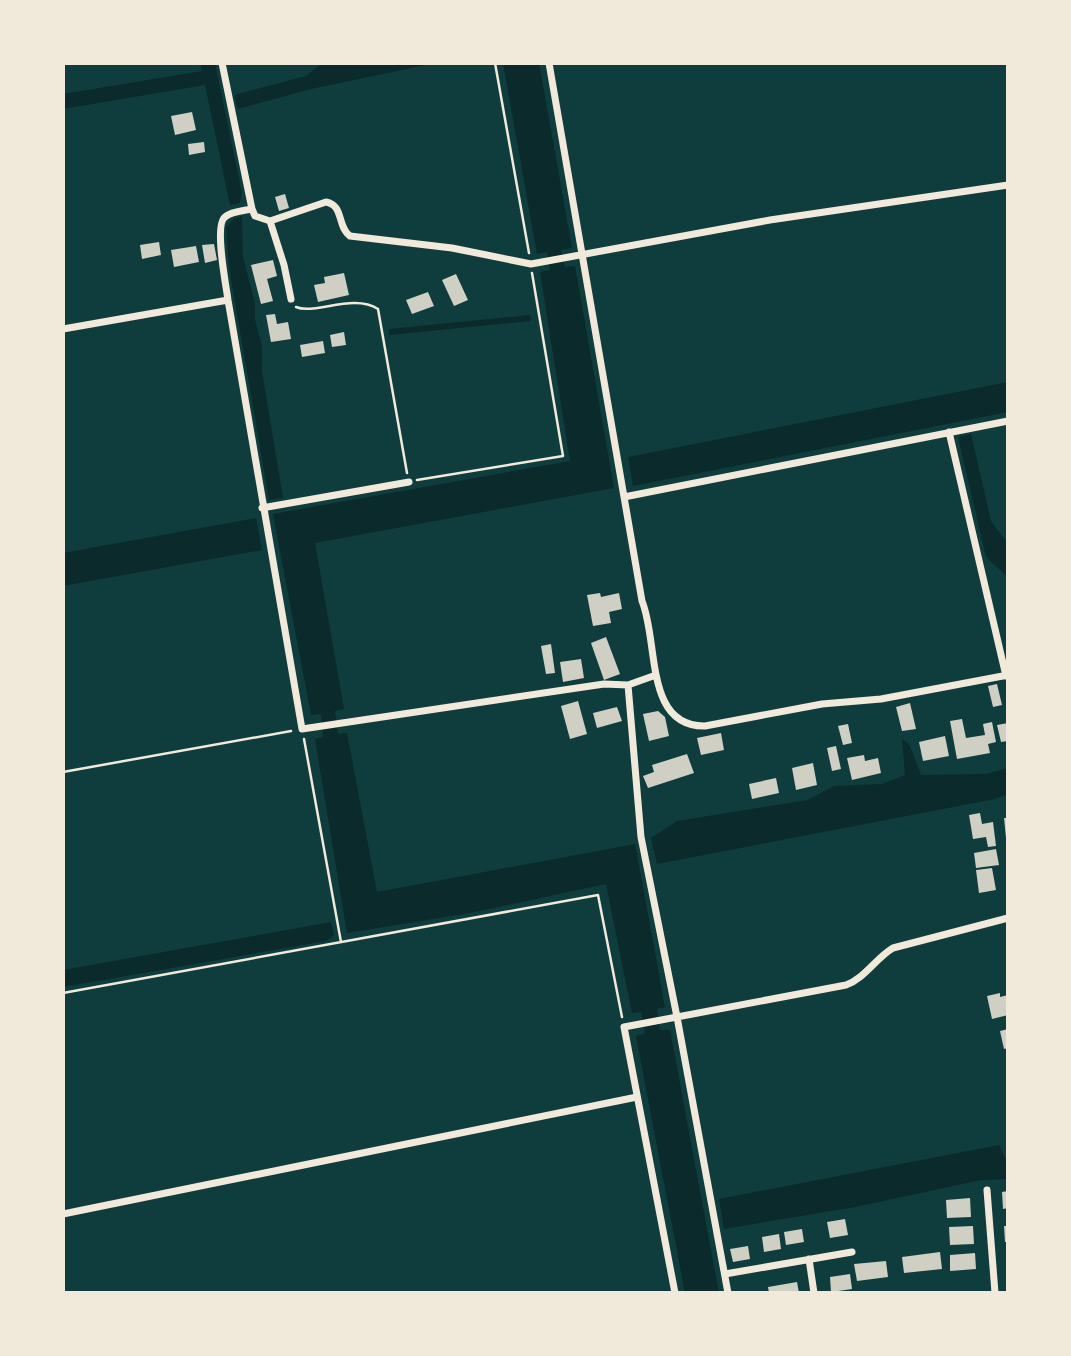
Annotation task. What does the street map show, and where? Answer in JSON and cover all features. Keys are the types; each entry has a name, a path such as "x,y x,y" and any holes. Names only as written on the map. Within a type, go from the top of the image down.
{"street":[{"path":"222,63 255,216 270,221 326,202 332,203 337,207 344,232 350,236 452,248 531,264 770,220 1008,185"},
{"path":"549,63 642,601 648,615 656,675 666,708 678,721 693,726 705,726 822,704 881,699 1007,676 949,432"},
{"path":"252,209 233,213 223,218 220,223 228,300 302,729 604,684 628,685 656,675"},
{"path":"270,221 291,299"},
{"path":"63,329 228,300"},
{"path":"624,497 1008,421"},
{"path":"262,508 409,482"},
{"path":"628,685 641,837 728,1293"},
{"path":"675,1293 624,1027 846,985 861,977 883,954 893,948 1008,918"},
{"path":"63,1214 637,1097"},
{"path":"987,1190 995,1293"},
{"path":"725,1274 852,1252"},
{"path":"809,1259 814,1293"}],"path":[{"path":"291,299 296,307 303,310 335,303 372,304 378,309 409,482 563,456 495,63"},
{"path":"63,772 302,729 341,942"},
{"path":"63,993 598,895 624,1027"}],"water":[{"path":"200,63 215,63 242,193 240,203 230,205 205,85 63,109 63,94 202,71"},
{"path":"435,63 311,89 238,109 234,95 306,76 320,65"},
{"path":"503,63 539,63 572,248 561,250 565,267 575,266 614,488 315,543 344,709 335,711 338,734 347,733 377,892 635,844 665,1007 657,1009 660,1030 670,1030 719,1293 685,1293 636,1036 645,1033 641,1012 632,1013 606,884 470,913 347,933 315,739 323,737 321,714 311,715 273,514 570,461 540,272 550,270 547,252 537,254"},
{"path":"242,216 243,257 255,303 255,320 262,346 262,372 283,498 269,500 229,267 226,227 235,218"},
{"path":"530,315 531,321 389,335 389,329"},
{"path":"1008,382 1008,412 633,486 628,457"},
{"path":"971,434 991,521 1008,544 1008,577 986,557 958,437"},
{"path":"256,518 262,550 63,586 63,553"},
{"path":"902,739 909,744 921,775 985,774 1008,768 1008,794 995,799 657,864 651,838 677,821 808,800 834,786 882,784 905,775"},
{"path":"331,922 334,935 326,941 63,987 63,970"},
{"path":"999,1145 1008,1164 1008,1179 981,1180 855,1207 724,1229 719,1199"}],"building":[{"path":"192,112 196,130 175,135 171,116"},
{"path":"204,142 205,152 189,155 188,144"},
{"path":"285,194 289,208 279,211 275,197"},
{"path":"159,242 161,255 142,259 140,245"},
{"path":"214,244 217,260 205,263 202,245"},
{"path":"196,246 199,262 174,267 171,250"},
{"path":"273,260 277,276 267,279 273,301 261,304 251,265"},
{"path":"344,273 349,295 318,302 314,285 325,283 324,277"},
{"path":"456,274 468,300 454,306 442,280"},
{"path":"428,292 434,306 412,314 406,300"},
{"path":"275,314 277,324 288,322 291,339 271,342 266,315"},
{"path":"344,332 346,345 332,347 330,335"},
{"path":"323,341 325,353 302,357 300,345"},
{"path":"600,593 601,597 619,593 622,609 609,612 611,623 593,626 587,595"},
{"path":"606,637 620,674 604,680 591,643"},
{"path":"551,644 555,673 546,674 541,646"},
{"path":"581,659 584,678 563,682 560,662"},
{"path":"997,684 1002,705 993,707 988,686"},
{"path":"578,701 587,734 570,739 561,706"},
{"path":"910,703 916,729 902,731 896,707"},
{"path":"617,707 622,721 597,728 593,713"},
{"path":"658,711 665,717 669,736 649,741 643,714"},
{"path":"962,719 966,738 985,735 983,724 992,722 996,742 988,744 990,753 957,759 950,721"},
{"path":"1008,723 1008,741 1001,742 997,725"},
{"path":"848,724 852,743 843,745 838,726"},
{"path":"721,733 724,750 701,755 697,738"},
{"path":"945,736 949,756 923,761 919,742"},
{"path":"836,746 841,769 832,771 827,748"},
{"path":"687,754 694,773 648,788 643,776 654,772 652,765"},
{"path":"864,755 865,761 878,758 881,773 852,780 847,758"},
{"path":"813,763 817,785 796,790 792,768"},
{"path":"776,778 779,793 752,799 749,784"},
{"path":"980,813 982,824 993,822 996,846 988,847 986,837 973,839 969,815"},
{"path":"1004,818 1008,818 1008,838 1006,838"},
{"path":"996,849 999,865 976,868 974,853"},
{"path":"992,868 996,890 979,893 976,870"},
{"path":"1000,993 1000,997 1008,995 1008,1015 992,1019 987,996"},
{"path":"1008,1029 1008,1048 1004,1049 1000,1031"},
{"path":"1008,1191 1008,1208 1003,1209 1002,1192"},
{"path":"970,1198 971,1217 947,1218 946,1200"},
{"path":"845,1219 848,1235 830,1238 827,1222"},
{"path":"973,1226 974,1244 950,1245 949,1227"},
{"path":"1004,1226 1008,1226 1008,1242 1005,1242"},
{"path":"802,1229 804,1242 786,1245 784,1232"},
{"path":"779,1234 781,1249 764,1252 762,1237"},
{"path":"748,1246 750,1259 733,1262 730,1249"},
{"path":"940,1252 942,1269 904,1273 902,1257"},
{"path":"975,1253 976,1269 950,1271 950,1255"},
{"path":"886,1261 888,1277 857,1281 854,1264"},
{"path":"850,1274 852,1289 831,1292 830,1277"},
{"path":"797,1282 799,1293 769,1293 768,1287"}]}
